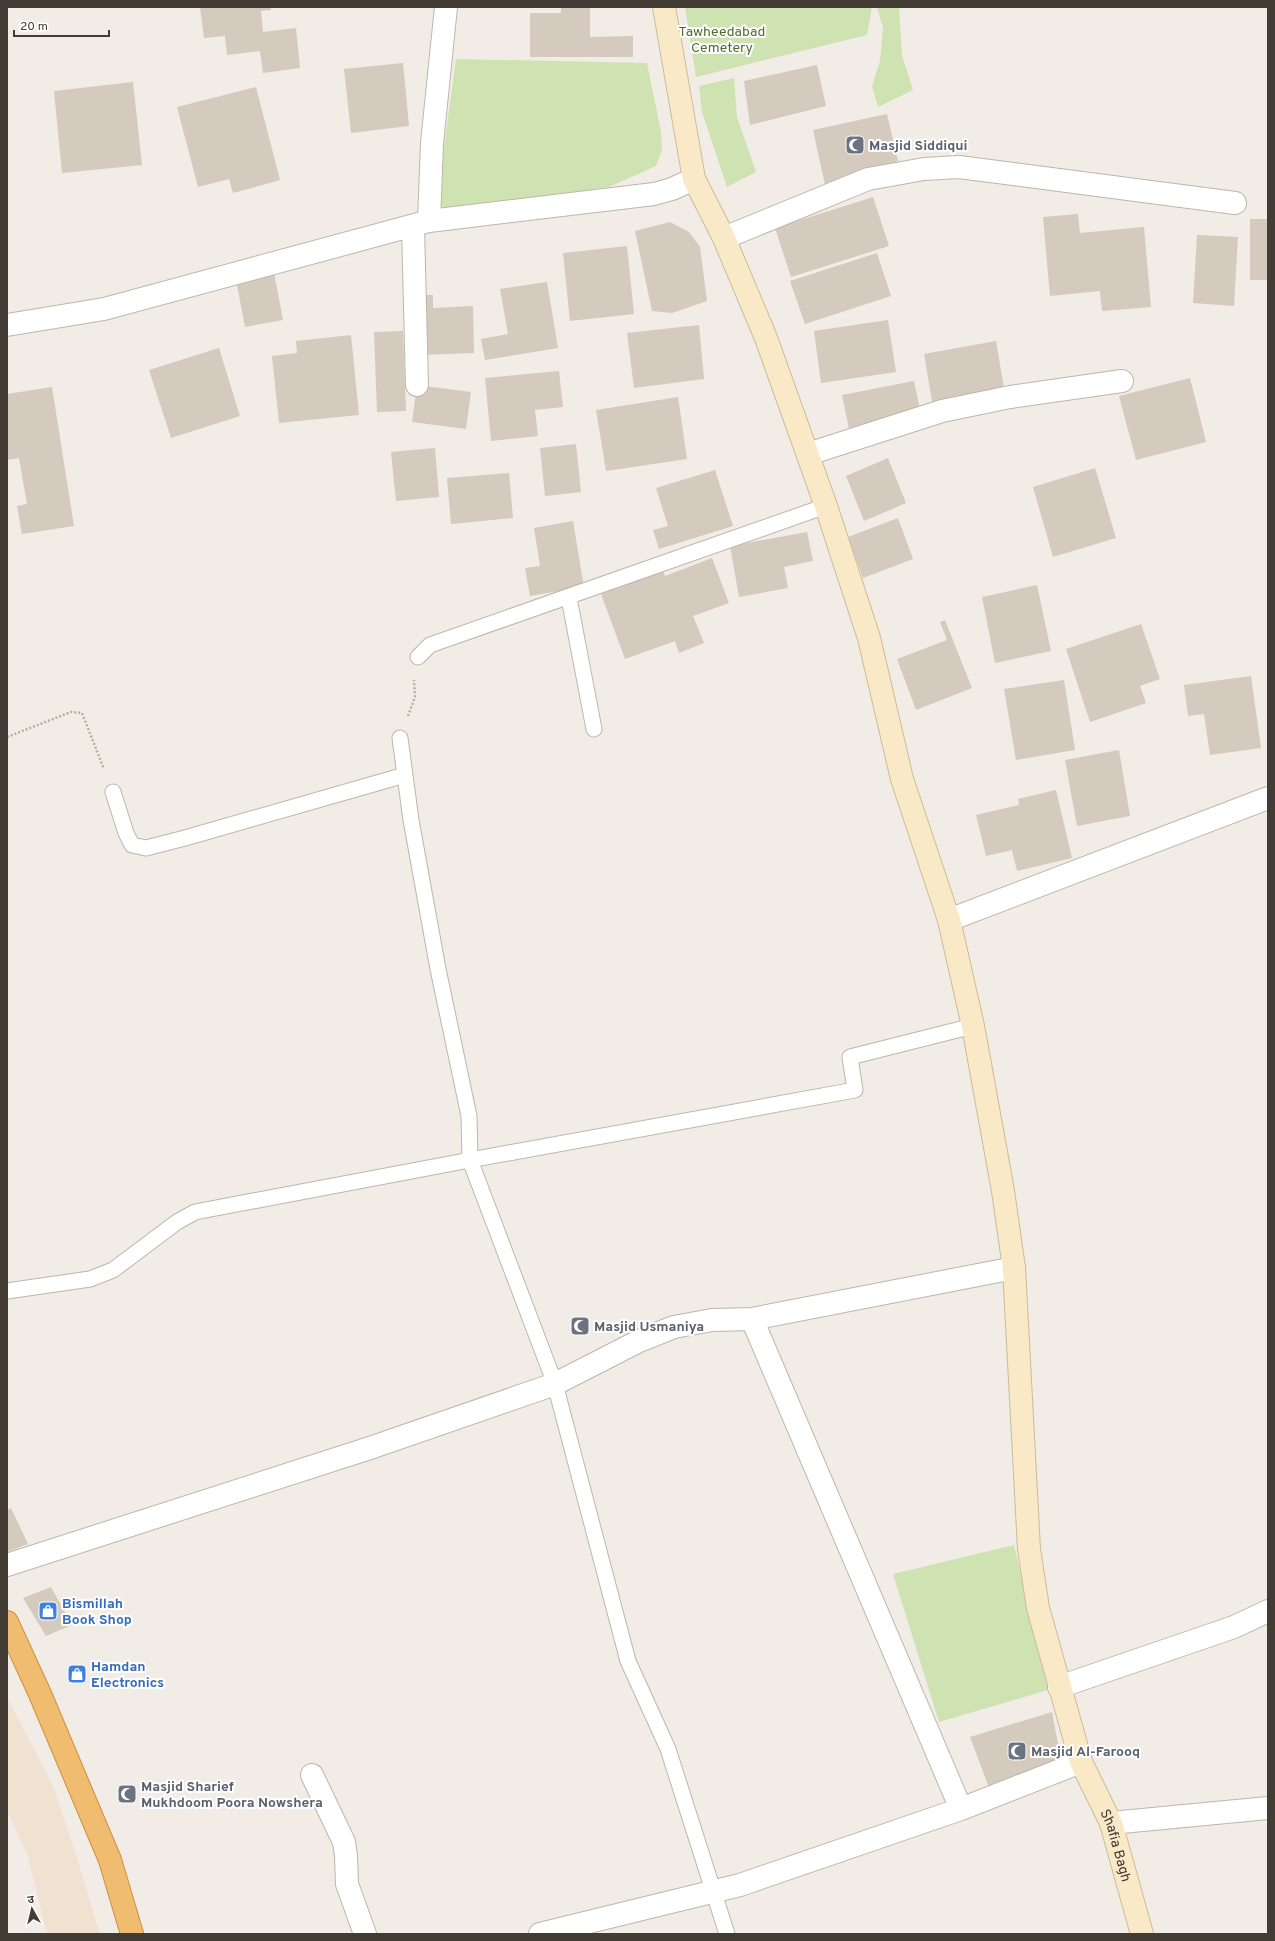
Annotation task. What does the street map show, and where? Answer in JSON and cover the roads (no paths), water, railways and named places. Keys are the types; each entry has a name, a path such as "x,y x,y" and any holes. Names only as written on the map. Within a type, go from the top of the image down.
{"highway":[{"path":"7,1622 40,1694 110,1860 132,1934"}],"street":[{"path":"417,385 421,223 432,143 446,7"},
{"name":"Shafia Bagh","path":"664,7 694,179 724,238 766,338 826,506 869,638 902,779 949,920 973,1026 1014,1268 1028,1548 1038,1608 1081,1762 1111,1823 1142,1934"},
{"path":"724,238 868,179 924,169 959,167 1235,203"},
{"path":"7,325 104,309 421,223 654,194 672,189 694,179"},
{"path":"808,454 942,411 1010,397 1122,381"},
{"path":"949,920 1268,798"},
{"path":"7,1565 370,1448 556,1384 639,1341 674,1327 712,1320 752,1319 1014,1268"},
{"path":"752,1319 961,1809"},
{"path":"1059,1687 1234,1627 1268,1611"},
{"path":"540,1934 740,1885 961,1809 1081,1762"},
{"path":"312,1775 344,1842 347,1884 365,1934"},
{"path":"1111,1823 1268,1808"}],"lane":[{"path":"418,657 430,645 569,598 826,506"},
{"path":"569,598 594,729"},
{"path":"400,738 411,820 437,961 469,1116 470,1160 556,1384 628,1661 668,1749 727,1934"},
{"path":"113,792 126,833 132,845 146,848 405,775"},
{"path":"7,1291 90,1279 113,1270 177,1222 195,1212 855,1090 850,1057 973,1026"}],"place":[{"name":"Masjid Siddiqui","path":"855,145"},
{"name":"Masjid Usmaniya","path":"580,1326"},
{"name":"Bismillah Book Shop","path":"48,1611"},
{"name":"Hamdan Electronics","path":"77,1674"},
{"name":"Masjid Al-Farooq","path":"1017,1751"},
{"name":"Masjid Sharief Mukhdoom Poora Nowshera","path":"127,1794"}],"park label":[{"name":"Tawheedabad Cemetery","path":"722,40"}]}
